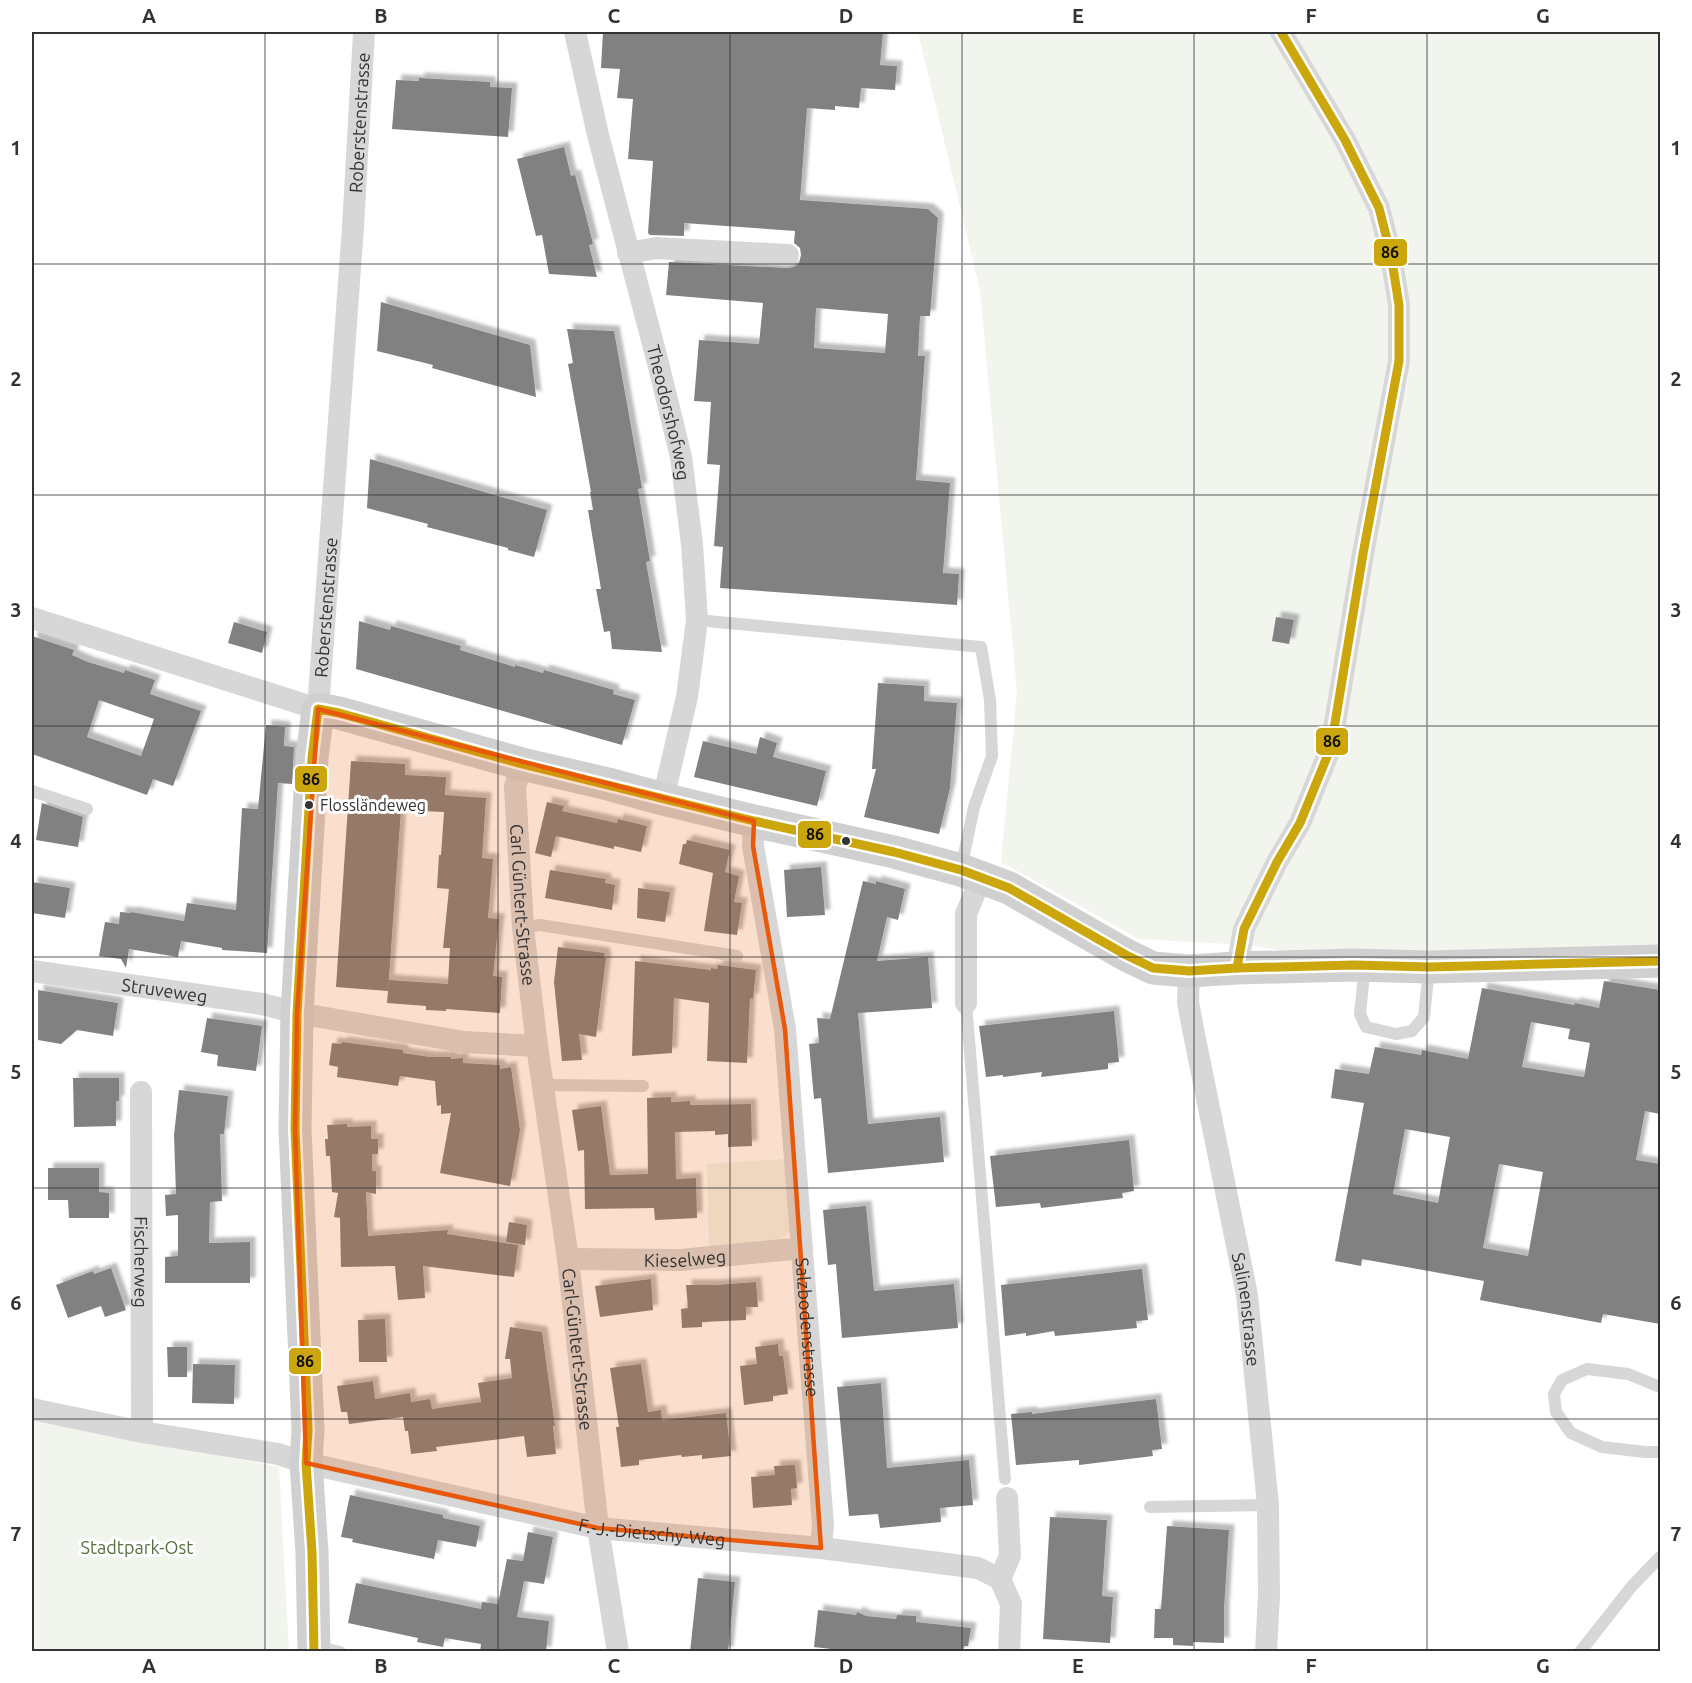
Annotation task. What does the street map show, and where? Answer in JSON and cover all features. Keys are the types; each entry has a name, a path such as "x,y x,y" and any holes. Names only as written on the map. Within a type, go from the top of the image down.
{"street":[{"name":"Roberstenstrasse","path":"323,1650 312,1552 306,1463 308,1430 295,1129 297,1013 312,759 318,709 352,239 364,32"},
{"name":"Theodorshofweg","path":"574,32 598,135 681,457 692,544 698,620 687,697 663,799"},
{"path":"1238,968 1244,929 1277,862 1300,822 1331,747 1363,554 1399,361 1399,305 1391,255 1379,208 1345,140 1281,32"},
{"path":"628,253 656,248 788,255"},
{"path":"32,618 318,709 522,764 754,821 894,852 971,874 1009,888 1153,968 1189,971 1365,965 1429,967 1660,961"},
{"name":"Carl Güntert-Strasse","path":"522,764 515,787 523,928 537,1046"},
{"name":"Salzbodenstrasse","path":"754,821 753,846 785,1029 823,1525 821,1548"},
{"path":"966,1003 966,914 971,874"},
{"name":"Struveweg","path":"32,971 262,1004 297,1013 464,1042 537,1046"},
{"name":"Salinenstrasse","path":"1189,971 1188,1002 1247,1295 1268,1506 1269,1595 1266,1652"},
{"name":"Carl-Güntert-Strasse","path":"537,1046 568,1259 598,1528 618,1652"},
{"name":"Fischerweg","path":"141,1092 142,1432"},
{"name":"Kieselweg","path":"568,1259 681,1260 802,1248"},
{"path":"32,1409 142,1432 278,1454 306,1463"},
{"name":"F.-J.-Dietschy-Weg","path":"306,1463 598,1528 821,1548 978,1568 999,1579"},
{"path":"1006,1489 1010,1556 999,1579 1011,1604 1009,1652"}],"lane":[{"path":"698,620 981,647 990,700 992,756 974,807 971,874"},
{"path":"32,791 87,809"},
{"path":"523,928 540,925 737,956"},
{"path":"1365,965 1360,1014 1366,1027 1396,1034 1412,1031 1424,1017 1429,967"},
{"path":"966,1003 1006,1489"},
{"path":"542,1085 643,1086"},
{"path":"1660,1387 1628,1374 1587,1369 1562,1380 1554,1394 1556,1412 1571,1433 1602,1447 1660,1452"},
{"path":"1150,1507 1268,1506"},
{"path":"1580,1652 1632,1586 1660,1557"}],"highlighted area":[{"path":"318,709 754,821 753,846 785,1029 821,1548 598,1528 306,1463 295,1129 297,1013"}],"green space":[{"path":"918,32 1660,32 1660,949 1292,952 1246,945 1139,939 1001,862 1017,692 980,290"},
{"path":"784,1159 792,1224 788,1233 781,1239 709,1249 707,1164"},
{"name":"Stadtpark-Ost","path":"32,1419 279,1467 289,1651 32,1651"}],"building":[{"path":"603,32 883,32 880,65 897,66 895,90 861,88 859,108 835,106 835,110 807,108 800,200 928,209 938,218 930,316 920,316 918,356 925,356 916,480 950,483 943,573 959,574 957,605 720,588 723,547 714,546 720,465 707,464 711,402 694,401 699,340 759,344 763,303 666,295 669,262 787,268 799,263 800,248 794,243 795,231 684,223 684,236 650,235 648,233 653,161 628,159 633,99 617,98 620,69 601,68","holes":["816,308 888,314 885,353 814,348"]},
{"path":"419,78 490,82 490,87 512,88 508,137 392,129 396,80 419,81"},
{"path":"564,147 571,176 575,175 585,212 593,244 589,245 597,277 549,274 542,235 536,236 517,159"},
{"path":"381,302 530,345 536,397 432,368 433,365 377,351"},
{"path":"567,329 614,331 642,488 638,489 650,561 646,562 662,652 612,649 610,631 604,632 596,589 601,589 588,510 593,510 591,492 568,364 573,363"},
{"path":"370,459 547,510 534,557 427,527 428,524 367,508"},
{"path":"1276,617 1294,620 1289,644 1272,641"},
{"path":"359,621 390,630 391,626 461,646 460,650 515,667 515,665 543,673 544,670 614,690 613,694 635,700 622,745 356,669"},
{"path":"234,622 267,632 262,653 228,643"},
{"path":"32,636 74,650 72,655 88,662 124,673 125,670 155,680 150,694 201,711 173,786 153,779 147,795 32,754","holes":["99,700 154,719 141,756 87,737"]},
{"path":"878,683 924,686 924,701 957,703 950,788 939,834 864,817 876,769 872,769"},
{"path":"266,725 285,727 284,746 294,747 292,784 278,783 267,953 222,950 222,948 181,941 178,957 129,949 126,968 121,959 99,956 105,922 119,924 120,912 184,921 187,903 236,910 242,808 258,809"},
{"path":"760,737 777,743 773,757 826,771 817,806 694,777 703,741 756,754"},
{"path":"351,761 405,764 405,775 446,777 445,795 486,798 482,858 493,859 488,918 499,919 493,976 502,977 500,1013 446,1009 446,1011 426,1010 426,1006 387,1003 389,980 448,984 450,948 443,948 449,889 437,888 439,855 441,855 445,798 444,812 401,810 388,991 336,987"},
{"path":"547,802 564,806 562,811 617,823 618,819 647,826 641,852 614,846 614,849 556,836 551,857 535,853"},
{"path":"42,803 83,817 78,847 36,840"},
{"path":"687,840 730,850 725,872 739,876 734,902 742,903 737,935 704,931 713,873 679,864 683,844 686,844"},
{"path":"821,867 825,915 787,917 784,870"},
{"path":"550,870 606,879 605,883 615,885 612,910 545,898"},
{"path":"863,881 876,884 876,881 905,889 898,920 887,917 877,961 928,957 932,1008 858,1013 868,1124 940,1117 944,1162 828,1173 821,1098 814,1099 809,1044 819,1043 817,1018 830,1019"},
{"path":"32,882 70,888 65,918 32,913"},
{"path":"638,888 670,892 665,922 637,918"},
{"path":"558,947 605,953 596,1037 579,1034 582,1060 562,1061 554,982"},
{"path":"635,961 711,970 711,968 717,969 718,965 756,970 753,999 750,998 747,1063 707,1061 709,1003 674,998 672,1053 632,1056"},
{"path":"1604,981 1660,990 1660,1114 1645,1111 1636,1160 1660,1164 1660,1324 1603,1314 1601,1323 1480,1300 1484,1281 1362,1259 1361,1266 1335,1261 1364,1103 1331,1098 1335,1069 1369,1074 1375,1047 1421,1055 1422,1050 1468,1059 1482,988 1599,1008","holes":["1531,1022 1570,1029 1568,1039 1590,1043 1584,1077 1522,1067","1405,1129 1450,1137 1438,1203 1393,1194","1499,1164 1543,1172 1528,1256 1483,1248"]},
{"path":"38,990 118,1003 113,1036 77,1030 61,1044 38,1040"},
{"path":"1114,1011 1119,1062 1108,1063 1108,1069 1041,1077 1042,1072 986,1077 979,1026"},
{"path":"207,1018 262,1026 256,1071 217,1066 218,1055 201,1052"},
{"path":"342,1042 403,1050 403,1053 430,1057 463,1058 463,1063 500,1065 500,1069 511,1067 520,1130 510,1186 440,1173 451,1113 441,1114 441,1105 437,1106 435,1081 400,1076 398,1086 337,1077 338,1067 329,1065 332,1043 341,1044"},
{"path":"73,1078 119,1078 116,1126 74,1127"},
{"path":"179,1090 228,1096 224,1134 220,1134 222,1201 210,1202 209,1243 250,1242 250,1283 165,1283 165,1257 178,1256 178,1215 166,1216 165,1195 176,1194 174,1135"},
{"path":"671,1097 671,1102 690,1101 690,1105 751,1104 752,1146 728,1147 728,1134 715,1135 715,1131 675,1132 676,1179 696,1178 697,1218 655,1220 654,1208 585,1209 584,1150 578,1151 572,1110 601,1106 610,1175 648,1174 647,1098"},
{"path":"347,1124 347,1127 371,1126 371,1139 378,1139 378,1154 372,1154 372,1171 376,1171 376,1194 366,1192 368,1236 448,1230 447,1234 518,1245 514,1277 423,1266 425,1298 398,1300 395,1266 341,1267 340,1218 334,1217 338,1193 332,1192 330,1156 326,1156 325,1139 328,1139 327,1125"},
{"path":"1129,1140 1134,1191 1122,1193 1123,1198 1041,1208 1040,1203 996,1207 990,1156"},
{"path":"48,1168 99,1168 99,1192 109,1193 109,1218 69,1218 68,1200 48,1200"},
{"path":"866,1206 874,1291 954,1284 958,1328 842,1338 836,1264 828,1265 823,1210"},
{"path":"509,1222 527,1225 525,1245 506,1242"},
{"path":"111,1268 126,1310 105,1317 101,1306 68,1318 56,1285 93,1271 94,1274"},
{"path":"1142,1269 1148,1320 1136,1321 1137,1328 1055,1336 1054,1331 1026,1336 1026,1333 1005,1336 1001,1285"},
{"path":"651,1279 653,1310 600,1317 595,1286"},
{"path":"756,1282 758,1307 746,1307 746,1320 702,1322 702,1327 682,1328 681,1309 688,1308 686,1285"},
{"path":"385,1319 387,1362 359,1362 358,1320"},
{"path":"510,1327 542,1332 555,1426 553,1426 556,1454 527,1457 524,1436 436,1447 437,1451 411,1454 408,1431 405,1431 403,1417 349,1424 347,1412 341,1412 337,1386 373,1381 375,1399 410,1393 411,1402 430,1399 432,1409 481,1402 478,1383 512,1378 510,1359 505,1359"},
{"path":"778,1344 779,1356 783,1356 788,1394 773,1396 773,1401 744,1405 740,1366 757,1364 755,1347"},
{"path":"167,1347 187,1347 187,1377 168,1377"},
{"path":"193,1364 235,1365 234,1404 192,1403"},
{"path":"641,1364 648,1412 661,1410 662,1420 726,1413 731,1456 702,1459 702,1455 682,1457 681,1455 639,1460 639,1465 621,1467 616,1427 619,1427 610,1368"},
{"path":"881,1383 887,1468 969,1460 973,1505 940,1508 941,1522 880,1528 878,1514 849,1516 837,1387"},
{"path":"1156,1399 1162,1449 1152,1450 1153,1456 1079,1465 1079,1460 1016,1465 1011,1414 1032,1412 1032,1414"},
{"path":"795,1465 797,1488 791,1489 792,1505 753,1508 751,1477 775,1475 774,1466"},
{"path":"350,1495 443,1515 443,1518 480,1526 476,1547 438,1540 434,1559 352,1542 353,1539 341,1537"},
{"path":"1050,1517 1107,1520 1102,1596 1113,1597 1110,1643 1043,1639"},
{"path":"1167,1526 1229,1530 1224,1643 1193,1642 1193,1646 1173,1645 1173,1638 1154,1638 1155,1609 1161,1609"},
{"path":"528,1532 553,1537 544,1584 524,1581 517,1617 549,1621 546,1652 480,1652 481,1644 445,1638 443,1647 417,1642 418,1638 348,1623 356,1583 481,1609 482,1602 498,1604 507,1559 523,1561"},
{"path":"698,1578 735,1582 728,1652 690,1652"},
{"path":"818,1610 856,1615 857,1612 866,1616 896,1619 897,1615 916,1616 916,1622 971,1628 968,1646 964,1646 963,1652 832,1652 831,1649 814,1647"}],"transit line":[{"name":"86","path":"1237,968 1244,929 1277,862 1300,823 1331,747 1363,554 1399,361 1399,305 1391,255 1379,208 1345,140 1281,32"},
{"name":"86","path":"314,1652 312,1552 306,1463 308,1430 295,1129 297,1013 312,758 318,709 522,764 961,870 1009,888 1153,968 1189,971 1354,965 1429,967 1660,961"}],"place":[{"name":"Flossländeweg","path":"309,805"}]}
